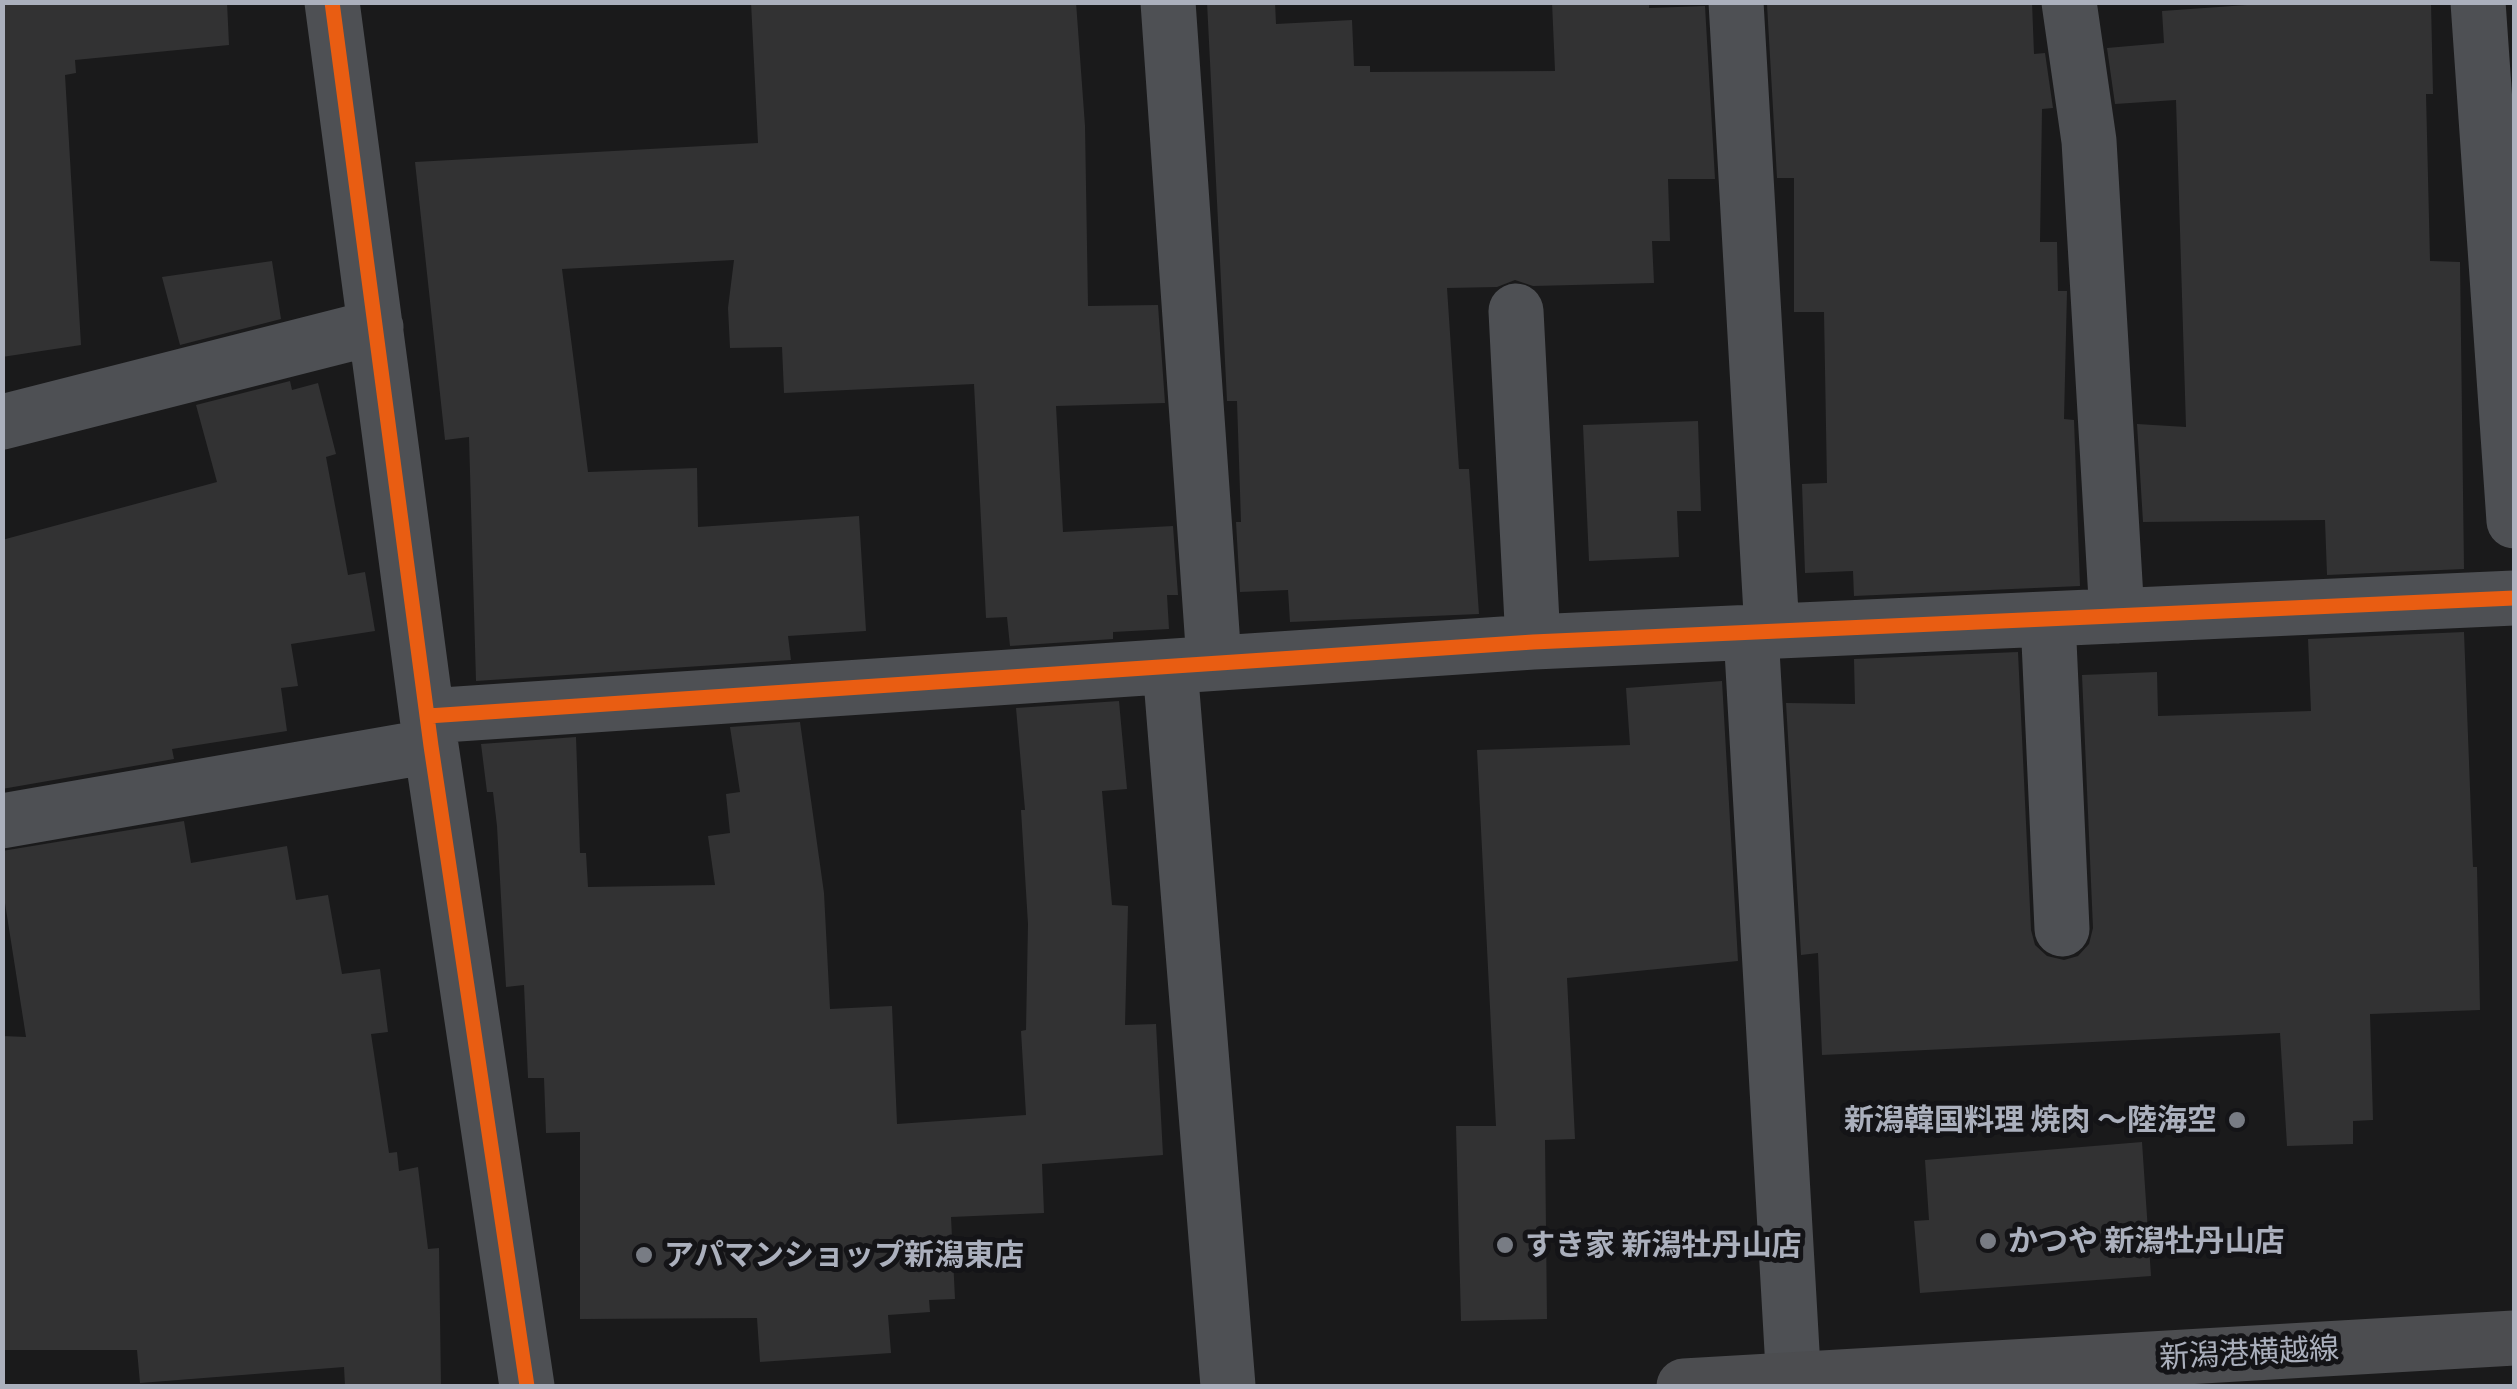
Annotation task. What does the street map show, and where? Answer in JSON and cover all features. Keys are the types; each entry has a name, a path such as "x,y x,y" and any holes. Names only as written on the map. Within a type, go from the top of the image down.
{"main road":[{"name":"新潟港横越線","path":"1684,1386 1793,1383 2514,1338"}],"street":[{"path":"332,2 429,731 527,1386"},
{"path":"1168,2 1192,664 1228,1386"},
{"path":"1736,2 1793,1383"},
{"path":"2069,2 2090,141 2117,616"},
{"path":"2478,2 2514,520"},
{"path":"1516,311 1533,642"},
{"path":"2,422 376,327"},
{"path":"2,821 429,731 1192,664 1533,642 2514,598"},
{"path":"2048,620 2062,928"}],"building":[{"path":"227,2 229,45 75,60 76,73 65,75 81,345 2,357 2,5"},
{"path":"751,2 1076,2 1085,126 1088,306 1158,305 1165,403 1056,406 1063,532 1173,526 1178,595 1167,595 1169,629 1113,632 1113,639 1010,646 1007,617 986,618 974,384 784,393 782,347 730,348 728,308 734,260 562,269 588,472 697,468 698,527 859,516 866,631 788,636 791,660 476,681 469,437 445,440 415,162 758,143"},
{"path":"1207,2 1275,2 1276,24 1352,20 1354,66 1370,66 1370,72 1555,71 1552,2 1649,2 1649,8 1705,6 1715,179 1668,179 1670,241 1652,241 1654,283 1533,286 1515,280 1497,287 1447,288 1459,469 1469,469 1479,614 1290,622 1288,590 1240,592 1237,401 1227,401"},
{"path":"2032,2 2034,54 2045,53 2053,108 2042,109 2040,242 2057,242 2058,291 2067,291 2064,419 2074,420 2080,586 1854,596 1853,571 1805,573 1802,484 1827,483 1824,312 1794,312 1794,178 1777,178 1767,4"},
{"path":"2431,2 2433,94 2426,94 2430,261 2460,262 2464,569 2327,575 2325,520 2143,522 2137,424 2186,427 2176,100 2115,104 2107,48 2164,43 2162,11 2275,3"},
{"path":"272,261 281,319 180,345 162,277"},
{"path":"290,381 292,390 318,383 336,454 326,457 348,575 365,572 375,631 291,644 298,686 281,688 287,731 172,749 174,759 2,789 2,540 217,482 196,405"},
{"path":"1698,421 1701,511 1677,511 1679,557 1589,561 1583,425"},
{"path":"2464,632 2473,867 2477,867 2480,1010 2370,1014 2373,1120 2353,1121 2353,1144 2287,1146 2280,1033 1822,1055 1818,953 1801,955 1786,703 1855,704 1854,659 2018,652 2031,930 2035,945 2047,956 2064,960 2078,956 2089,944 2093,928 2082,675 2157,672 2158,716 2311,711 2308,639"},
{"path":"1722,681 1738,961 1567,978 1575,1139 1545,1140 1547,1319 1461,1321 1456,1126 1496,1126 1477,750 1630,745 1626,688"},
{"path":"1119,701 1127,789 1102,791 1112,905 1128,906 1125,1025 1156,1024 1163,1155 1042,1164 1044,1213 951,1217 955,1299 929,1300 930,1312 888,1315 891,1353 760,1362 757,1318 580,1319 580,1132 546,1133 544,1078 528,1078 524,985 506,987 497,826 493,792 487,792 481,744 576,737 580,853 586,853 588,887 715,885 708,836 730,833 726,794 740,792 730,727 800,722 824,893 830,1009 892,1006 897,1124 1026,1115 1021,1031 1026,1030 1028,924 1021,810 1025,810 1016,708"},
{"path":"184,821 191,863 287,846 296,900 328,895 342,974 380,969 388,1032 371,1034 389,1153 397,1152 399,1171 418,1167 428,1249 439,1248 441,1386 345,1386 344,1367 140,1383 137,1350 2,1350 2,1036 26,1037 2,884 2,851"},
{"path":"2142,1142 2151,1276 1920,1293 1914,1221 1929,1220 1925,1160"}],"cycle path":[{"path":"332,2 431,746 527,1386"},
{"path":"428,716 1533,642 2514,598"}],"place":[{"name":"新潟韓国料理 焼肉 ～陸海空","path":"2237,1120"},
{"name":"かつや 新潟牡丹山店","path":"1988,1241"},
{"name":"すき家 新潟牡丹山店","path":"1505,1245"},
{"name":"アパマンショップ新潟東店","path":"644,1255"}]}
